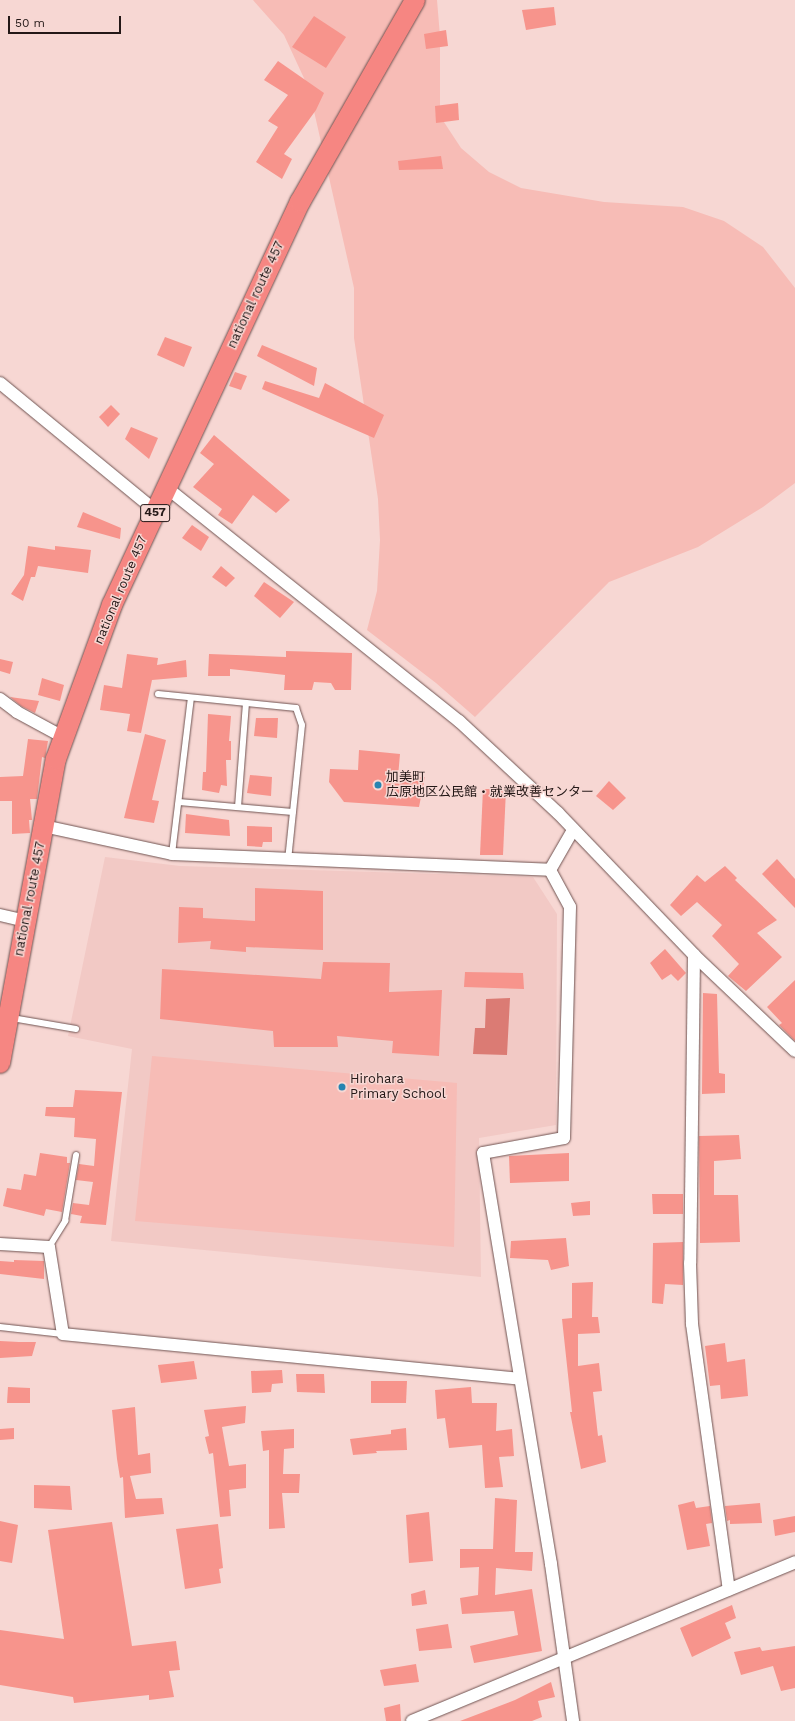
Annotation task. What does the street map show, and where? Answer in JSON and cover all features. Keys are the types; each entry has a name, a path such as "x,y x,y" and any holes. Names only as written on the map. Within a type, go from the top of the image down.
{"highway":[{"name":"national route 457","path":"0,1063 56,759 112,605 300,202 415,0"}],"street":[{"path":"0,383 156,511"},
{"path":"167,488 453,716 573,830 694,955 795,1051"},
{"path":"0,699 17,712 63,737"},
{"path":"43,826 172,854 550,870"},
{"path":"550,870 573,830"},
{"path":"550,870 570,907 564,1138 483,1153 573,1721"},
{"path":"0,915 25,921"},
{"path":"694,955 690,1255 692,1324 729,1589"},
{"path":"0,1244 49,1247 63,1334 520,1379"},
{"path":"412,1721 795,1562"}],"lane":[{"path":"158,694 296,708 302,725 288,860"},
{"path":"172,854 191,698"},
{"path":"238,807 246,703"},
{"path":"179,802 293,812"},
{"path":"8,1017 76,1029"},
{"path":"49,1247 65,1221 76,1155"},
{"path":"0,1327 63,1334"}],"shaded area":[{"path":"253,0 437,0 440,36 440,116 461,148 489,172 521,188 604,202 683,207 724,221 763,247 795,288 795,483 763,507 698,547 609,582 475,717 436,683 367,630 377,591 380,540 378,499 354,338 354,288 309,89 284,35"},
{"name":"Hirohara Primary School","path":"105,857 180,866 533,877 557,914 556,1125 479,1138 481,1277 111,1241 132,1049 68,1036"},
{"path":"510,998 507,1055 473,1054 475,1028 485,1028 486,999"},
{"path":"152,1056 457,1083 454,1247 135,1221"}],"building":[{"path":"554,7 556,25 526,30 522,10"},
{"path":"314,16 346,37 326,68 292,47"},
{"path":"446,30 448,46 426,49 424,34"},
{"path":"278,61 324,93 316,110 284,154 292,159 282,179 256,162 278,127 268,121 288,95 264,80"},
{"path":"458,103 459,120 436,123 435,106"},
{"path":"441,156 443,169 399,170 398,161"},
{"path":"165,337 192,347 184,367 157,355"},
{"path":"262,345 317,368 314,386 257,356"},
{"path":"235,372 247,376 241,390 229,386"},
{"path":"265,381 319,398 325,383 384,415 374,438 262,389"},
{"path":"111,405 120,414 108,427 99,417"},
{"path":"131,427 158,438 149,459 125,439"},
{"path":"214,435 290,500 276,513 253,495 232,524 218,515 222,509 193,487 214,464 200,453"},
{"path":"83,512 121,528 120,539 77,527"},
{"path":"192,525 209,537 201,551 182,538"},
{"path":"28,546 55,550 55,546 91,550 88,573 38,566 35,577 31,577 23,601 11,594 24,575"},
{"path":"221,566 235,578 226,587 212,577"},
{"path":"264,582 294,602 280,618 254,596"},
{"path":"286,651 352,653 351,690 335,690 331,683 314,682 312,690 284,690 285,675 230,669 230,676 208,676 209,654 286,657"},
{"path":"127,654 158,658 157,665 186,660 187,677 152,680 141,733 127,731 130,714 100,710 104,685 122,688"},
{"path":"0,659 13,662 10,674 0,671"},
{"path":"42,678 64,685 60,701 38,695"},
{"path":"10,697 39,701 35,713 21,706"},
{"path":"208,714 231,716 229,741 231,741 231,760 226,760 227,786 221,785 219,793 202,790 203,772 206,772"},
{"path":"256,718 278,718 277,738 254,736"},
{"path":"145,734 166,740 152,800 159,801 154,823 124,818"},
{"path":"28,739 48,741 45,758 42,757 37,799 30,799 32,820 29,820 30,833 12,834 12,801 0,801 0,777 23,776"},
{"name":"加美町 広原地区公民館・就業改善センター","path":"359,750 400,754 398,777 425,777 419,807 344,802 329,782 330,769 358,770"},
{"path":"250,775 272,777 271,796 247,793"},
{"path":"609,781 626,798 613,810 596,796"},
{"path":"483,789 506,789 503,855 480,855"},
{"path":"186,814 229,820 230,836 185,833"},
{"path":"247,826 272,827 272,842 263,842 262,847 247,846"},
{"path":"777,859 795,879 795,908 762,874"},
{"path":"725,866 737,878 735,880 777,920 757,933 782,957 746,991 728,976 739,964 712,936 722,925 697,902 681,916 670,905 697,875 705,882"},
{"path":"255,888 323,891 323,950 246,947 246,952 210,949 211,941 178,943 179,907 203,908 203,918 255,921"},
{"path":"665,949 686,973 678,981 671,974 662,980 650,963"},
{"path":"323,962 390,963 389,992 442,990 439,1056 392,1053 393,1041 337,1036 338,1047 274,1047 273,1031 160,1019 162,969 321,979"},
{"path":"465,972 523,973 524,989 464,987"},
{"path":"795,980 795,1041 779,1025 782,1023 767,1007"},
{"path":"703,993 717,994 719,1073 725,1074 725,1093 702,1094"},
{"path":"75,1090 122,1092 106,1225 80,1223 82,1216 71,1214 73,1203 89,1205 93,1182 76,1180 79,1164 94,1166 96,1139 74,1137 75,1118 45,1116 46,1107 73,1107"},
{"path":"739,1135 741,1159 714,1161 714,1195 738,1195 740,1242 700,1243 699,1136"},
{"path":"40,1153 67,1157 67,1163 70,1163 62,1212 46,1209 44,1216 3,1206 7,1188 21,1190 24,1174 36,1176"},
{"path":"569,1153 569,1181 510,1183 509,1156"},
{"path":"652,1194 683,1194 683,1214 653,1214"},
{"path":"590,1201 590,1215 573,1216 571,1203"},
{"path":"566,1238 569,1266 551,1270 548,1260 510,1258 511,1241"},
{"path":"683,1242 683,1285 665,1284 663,1304 652,1303 653,1243"},
{"path":"14,1260 44,1261 44,1279 0,1274 0,1261 14,1262"},
{"path":"593,1282 592,1317 598,1317 600,1333 578,1334 578,1366 599,1363 602,1391 593,1392 598,1436 602,1435 606,1462 581,1469 570,1412 572,1412 562,1319 572,1318 572,1283"},
{"path":"0,1341 36,1342 32,1356 0,1358"},
{"path":"725,1343 727,1362 745,1359 748,1396 721,1399 720,1385 710,1386 705,1346"},
{"path":"194,1361 197,1379 161,1383 158,1365"},
{"path":"282,1370 283,1383 272,1384 271,1392 252,1393 251,1371"},
{"path":"296,1374 324,1374 325,1393 297,1392"},
{"path":"371,1381 407,1381 406,1403 371,1403"},
{"path":"8,1387 30,1388 30,1403 7,1403"},
{"path":"471,1387 472,1403 497,1403 496,1431 512,1429 514,1456 499,1457 503,1487 485,1488 482,1445 449,1448 445,1418 437,1419 435,1390"},
{"path":"246,1406 245,1423 222,1427 229,1466 246,1464 246,1488 229,1490 231,1516 220,1517 213,1453 209,1454 205,1437 209,1436 204,1410"},
{"path":"135,1407 138,1455 150,1453 151,1473 130,1476 136,1499 162,1498 164,1514 125,1518 123,1477 120,1478 112,1410"},
{"path":"14,1428 14,1439 0,1440 0,1429"},
{"path":"406,1428 407,1450 376,1451 377,1453 353,1455 350,1439 391,1434 391,1430"},
{"path":"294,1429 294,1448 284,1449 283,1474 300,1474 299,1493 282,1493 285,1528 269,1529 269,1450 263,1451 261,1431"},
{"path":"34,1485 70,1486 72,1510 34,1508"},
{"path":"495,1498 517,1500 515,1552 533,1552 532,1571 496,1568 495,1595 532,1589 542,1651 474,1663 470,1646 518,1635 514,1611 462,1614 460,1598 478,1595 479,1567 460,1568 460,1549 493,1549"},
{"path":"694,1501 696,1508 710,1506 712,1523 706,1524 710,1546 687,1550 678,1505"},
{"path":"760,1503 762,1523 730,1524 730,1520 727,1521 725,1506"},
{"path":"429,1512 433,1561 409,1563 406,1515"},
{"path":"795,1516 795,1532 775,1536 773,1520"},
{"path":"0,1521 18,1525 12,1563 0,1561"},
{"path":"112,1522 132,1646 176,1641 180,1670 169,1671 174,1697 149,1700 149,1695 74,1703 73,1697 0,1685 0,1630 64,1639 48,1530"},
{"path":"218,1524 223,1568 219,1569 221,1583 185,1589 176,1529"},
{"path":"425,1590 427,1604 412,1606 411,1594"},
{"path":"732,1605 736,1618 725,1623 731,1638 692,1657 680,1628"},
{"path":"448,1624 452,1648 419,1651 416,1629"},
{"path":"795,1646 795,1688 781,1691 773,1666 741,1675 734,1652 760,1647 762,1651"},
{"path":"416,1664 419,1682 384,1686 380,1670"},
{"path":"551,1682 555,1697 538,1701 542,1717 532,1721 460,1721 515,1700"},
{"path":"400,1704 401,1721 386,1721 384,1708"}],"place":[{"name":"加美町 広原地区公民館・就業改善センター","path":"378,785"},
{"name":"Hirohara Primary School","path":"342,1087"}]}
